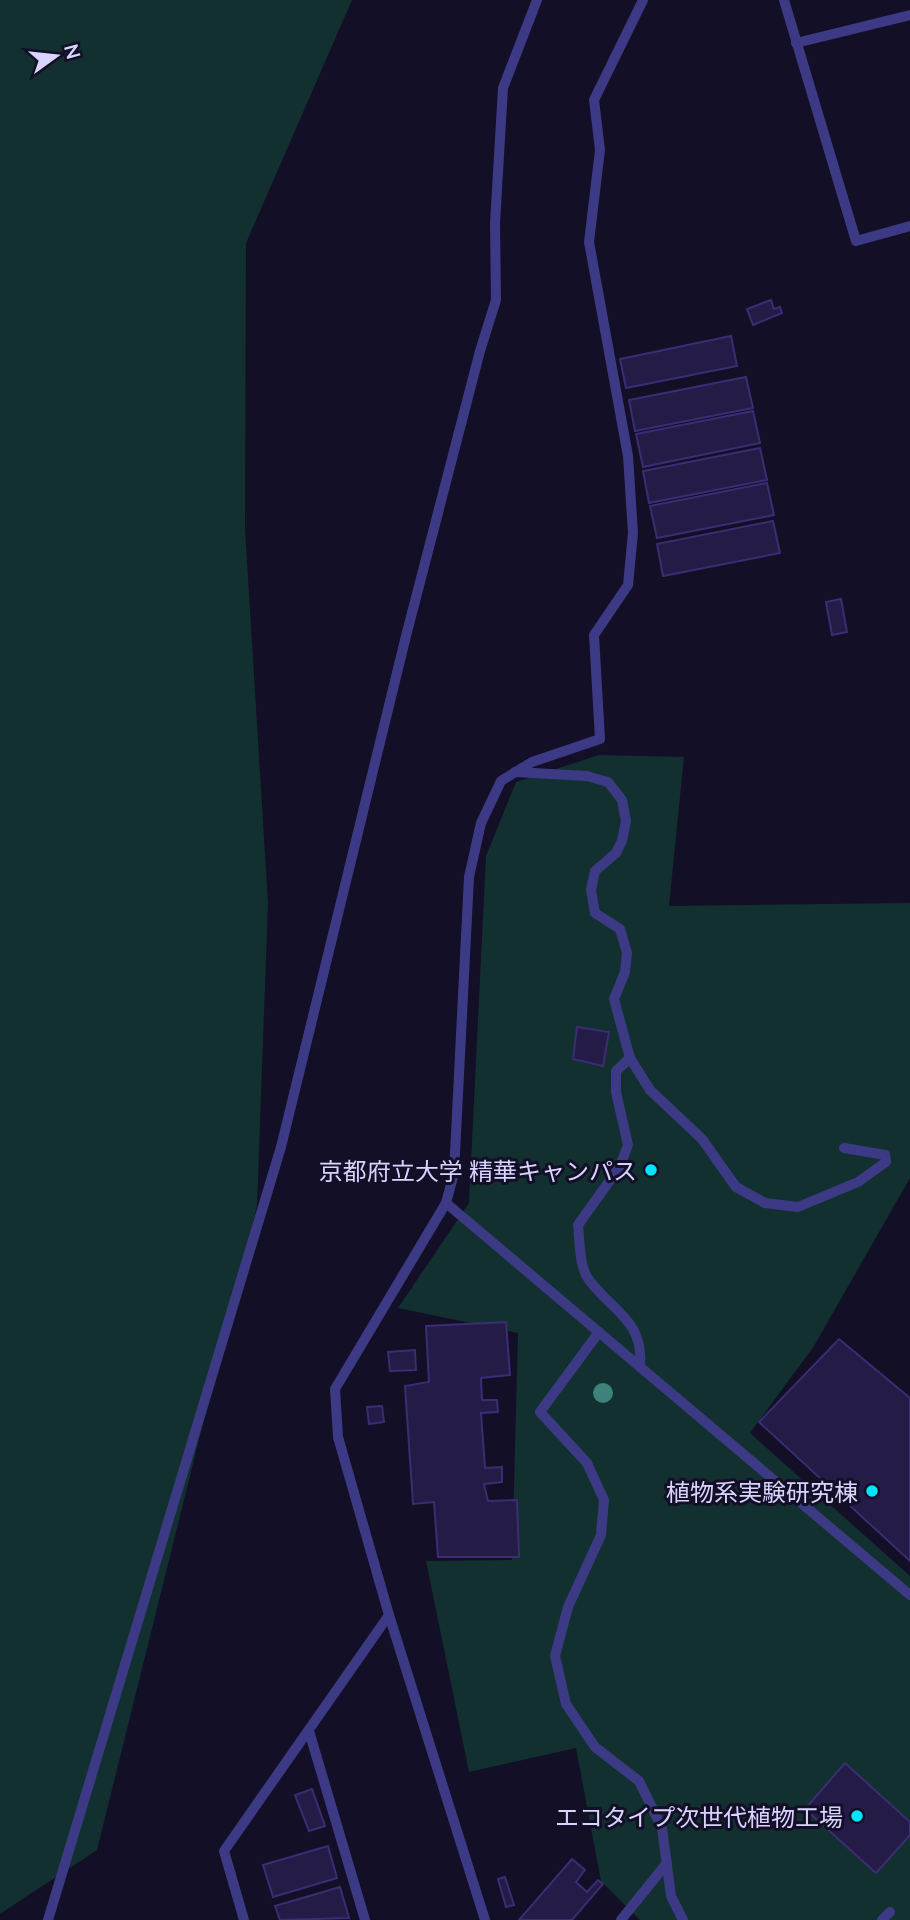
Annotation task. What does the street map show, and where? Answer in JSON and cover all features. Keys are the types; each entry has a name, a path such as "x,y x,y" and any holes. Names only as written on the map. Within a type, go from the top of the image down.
{"lane":[{"path":"48,1920 281,1147 327,948 405,636 444,499 480,351 496,300 495,223 503,88 537,0"},
{"path":"485,1920 338,1437 335,1389 446,1203 454,1173 469,877 481,822 501,781 532,762 600,739 594,635 628,585 633,533 628,456 589,242 600,150 594,100 643,0"},
{"path":"784,0 856,241 910,226"},
{"path":"796,43 910,15"},
{"path":"515,772 587,776 608,782 622,800 626,821 622,842 616,853 595,871 591,890 595,913 620,929 626,953 625,972 614,999 630,1058 650,1090 702,1139 736,1187 765,1203 798,1207 858,1182 886,1162 885,1155 844,1148"},
{"path":"630,1058 616,1071 615,1092 628,1145 620,1166 578,1226 588,1278 628,1318 642,1347 640,1367"},
{"path":"446,1203 910,1595"},
{"path":"599,1332 540,1412 587,1463 604,1500 601,1535 568,1607 555,1656 566,1704 595,1747 639,1781 662,1828 671,1896 683,1920"},
{"path":"244,1920 224,1851 390,1615"},
{"path":"309,1731 365,1920"},
{"path":"621,1920 667,1863"}],"green space":[{"path":"0,0 352,0 246,243 245,529 268,903 257,1206 97,1850 0,1914"},
{"path":"599,755 684,757 669,906 910,903 910,1178 814,1346 750,1433 910,1576 910,1920 640,1920 601,1881 576,1748 469,1772 426,1561 512,1560 518,1333 398,1308 469,1203 486,856 516,782"}],"building":[{"path":"771,300 774,309 780,307 782,313 753,325 747,309"},
{"path":"731,336 737,366 626,388 620,359"},
{"path":"746,377 753,408 635,431 629,400"},
{"path":"753,411 760,443 643,467 636,434"},
{"path":"760,448 767,480 649,503 643,471"},
{"path":"767,483 774,515 657,538 650,506"},
{"path":"773,521 780,553 663,576 657,544"},
{"path":"841,599 847,632 832,635 826,602"},
{"path":"577,1027 609,1032 603,1066 573,1059"},
{"path":"506,1322 510,1375 481,1378 482,1400 497,1400 498,1412 481,1413 485,1468 502,1467 502,1482 484,1484 488,1501 517,1500 519,1557 438,1557 434,1502 413,1504 405,1386 429,1382 426,1326"},
{"name":"植物系実験研究棟","path":"839,1339 910,1398 910,1561 759,1422"},
{"path":"415,1350 416,1370 390,1371 388,1352"},
{"path":"382,1406 384,1422 369,1424 367,1407"},
{"name":"エコタイプ次世代植物工場","path":"845,1763 910,1822 910,1835 876,1873 805,1809"},
{"path":"312,1789 325,1826 309,1831 295,1795"},
{"path":"328,1846 337,1878 273,1897 263,1865"},
{"path":"572,1859 585,1870 576,1882 587,1892 598,1880 603,1884 572,1920 519,1920"},
{"path":"505,1877 514,1905 506,1907 498,1879"},
{"path":"340,1887 349,1918 280,1920 275,1906"}],"place":[{"name":"京都府立大学 精華キャンパス","path":"651,1170"},
{"name":"植物系実験研究棟","path":"872,1491"},
{"name":"エコタイプ次世代植物工場","path":"857,1816"}]}
